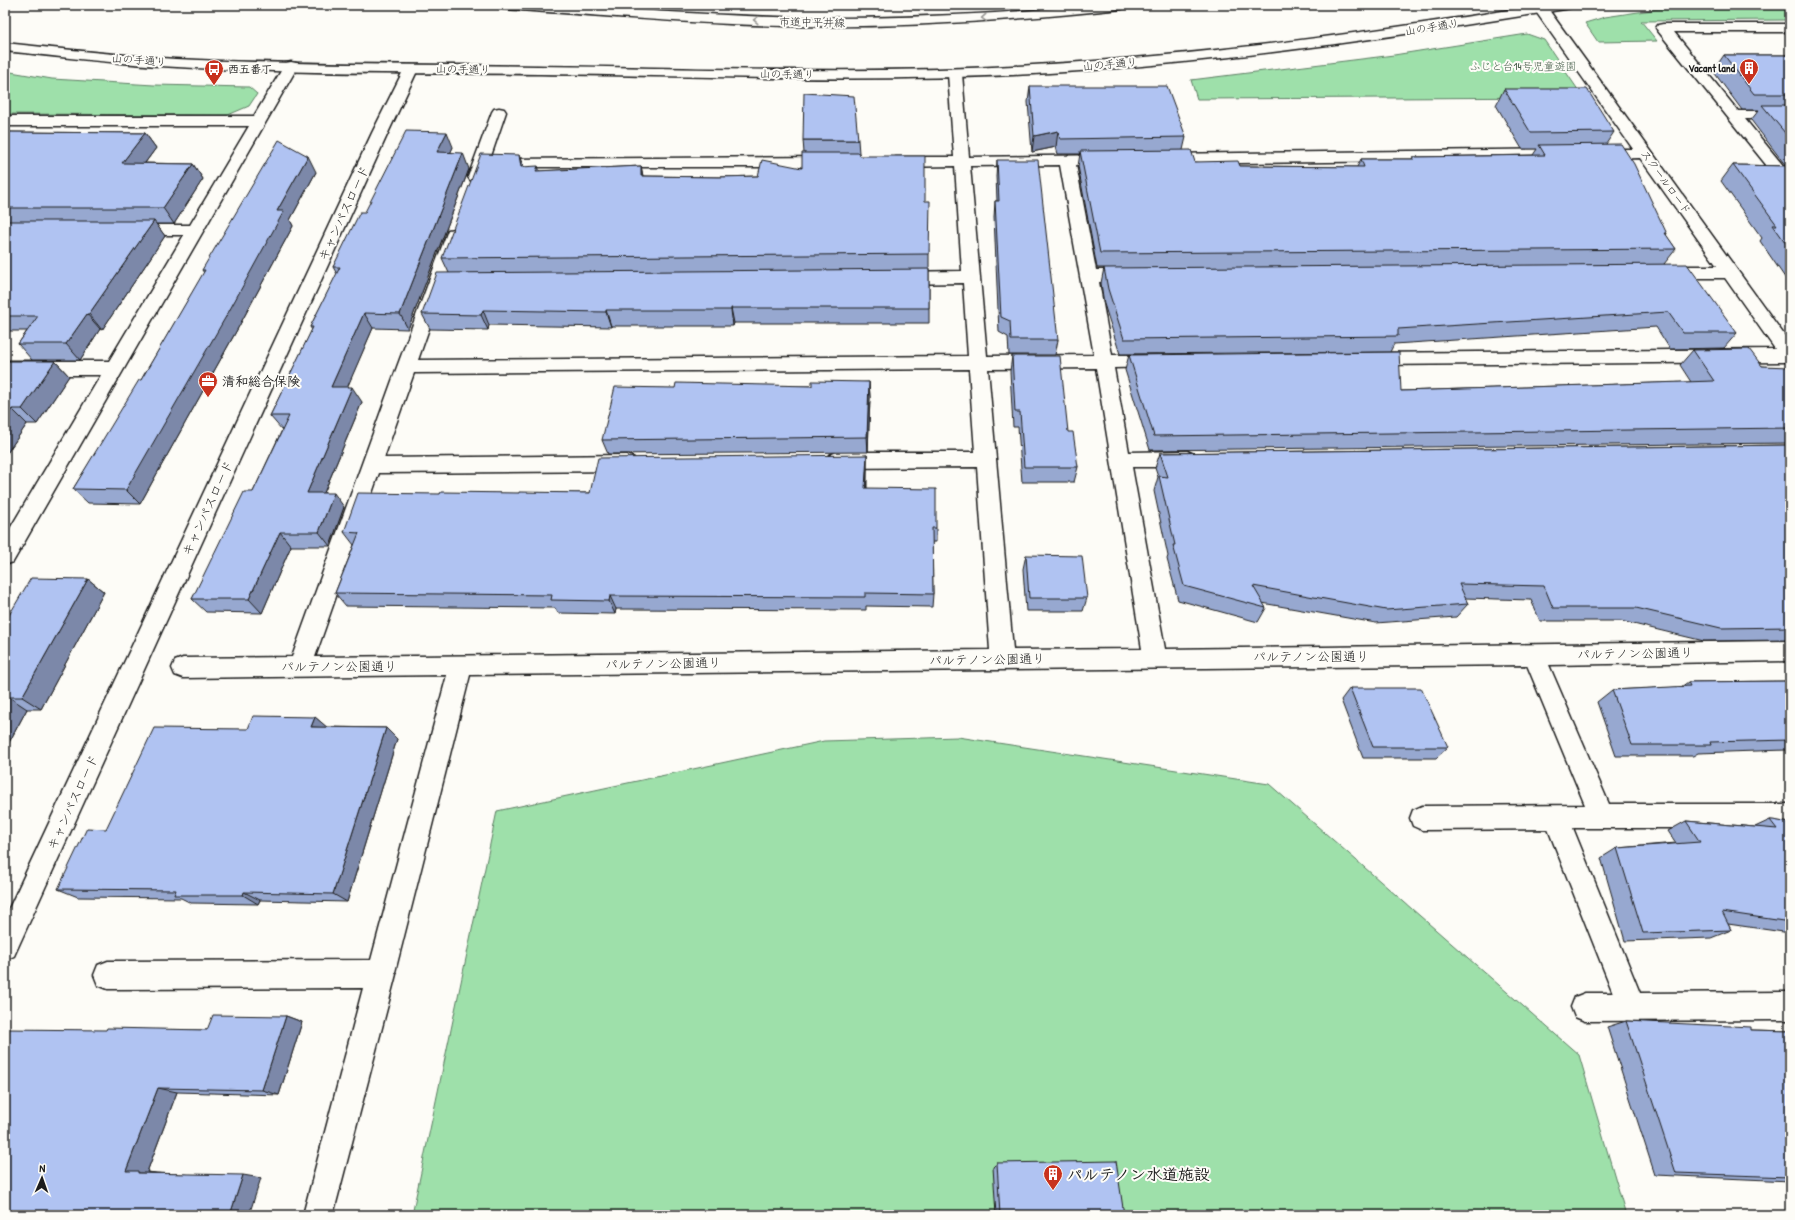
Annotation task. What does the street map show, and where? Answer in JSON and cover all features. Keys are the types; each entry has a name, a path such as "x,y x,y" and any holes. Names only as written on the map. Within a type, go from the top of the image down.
{"street":[{"name":"市道中平井線","path":"504,5 785,22 871,22 960,20 1120,5"},
{"name":"山の手通り","path":"5,47 95,57 178,63 411,69 813,74 955,74 1079,67 1245,53 1387,34 1565,5"},
{"name":"スクールロード","path":"1541,9 1646,153 1790,356"},
{"path":"1790,28 1663,28 1790,184"},
{"path":"7,548 196,230 291,66"},
{"name":"キャンパスロード","path":"5,947 380,133 411,69"},
{"path":"955,74 1002,659"},
{"path":"470,193 499,112"},
{"path":"1733,115 1790,115"},
{"path":"5,121 258,121"},
{"path":"1146,159 1646,153"},
{"path":"1067,160 1090,276 1154,657"},
{"path":"883,162 1123,160"},
{"path":"481,163 844,162"},
{"path":"300,667 406,367 444,281 461,215"},
{"path":"116,230 196,230"},
{"path":"1643,272 1730,272"},
{"path":"1090,276 1145,276"},
{"path":"883,278 971,277"},
{"path":"1352,360 1790,356"},
{"path":"406,367 978,364 1176,361"},
{"path":"5,368 114,368"},
{"path":"819,461 986,459"},
{"path":"1121,460 1208,459"},
{"path":"372,466 643,463"},
{"name":"パルテノン公園通り","path":"183,668 1154,657 1534,655 1790,651"},
{"path":"1534,655 1602,816"},
{"path":"318,1215 462,666"},
{"path":"1422,818 1790,816"},
{"path":"1556,817 1632,1007"},
{"path":"108,975 382,974"},
{"path":"1585,1007 1790,1006"}],"green space":[{"path":"1685,5 1790,5 1790,20 1641,21 1657,41 1598,42 1585,23 1605,17"},
{"name":"ふじと台14号児童遊園","path":"1527,34 1544,40 1583,97 1197,99 1191,80 1394,55"},
{"path":"5,71 52,79 154,85 249,87 257,94 249,106 228,115 5,114"},
{"path":"958,737 1269,784 1579,1055 1626,1215 412,1215 497,811 824,741"}],"building":[{"path":"1724,55 1790,55 1790,94 1754,94"},
{"path":"1030,86 1167,86 1186,137 1060,139 1058,131 1034,136"},
{"path":"1504,89 1587,89 1614,132 1531,133"},
{"path":"804,93 854,96 858,140 803,140"},
{"path":"1762,105 1790,105 1790,139"},
{"path":"406,131 447,132 437,152 463,153 400,314 364,313 331,387 352,387 307,493 334,493 319,532 280,532 249,599 192,599 244,492 253,492 289,416 270,416 313,327 310,327 340,267 333,267 360,212 365,212"},
{"path":"5,132 145,133 122,163 193,164 163,208 5,208"},
{"path":"279,140 308,156 277,211 284,211 228,313 126,490 73,489 139,380 141,380 205,270 202,270"},
{"path":"1621,144 1634,164 1667,234 1665,233 1676,249 1100,253 1080,151 1191,150 1195,162 1238,161 1240,166 1364,167 1361,159 1545,155 1539,145"},
{"path":"802,153 859,153 860,156 925,156 925,201 930,201 929,254 442,258 481,154 519,155 521,167 538,166 536,171 641,166 641,176 719,177 758,176 762,160 802,168"},
{"path":"997,160 1038,160 1058,340 1011,340 1010,321 1001,317 995,201 999,201"},
{"path":"1733,165 1790,166 1790,249 1773,225 1777,225"},
{"path":"5,221 154,221 89,314 87,314 66,344 18,344 38,316 5,316"},
{"path":"1687,264 1737,333 1683,333 1668,312 1398,329 1398,336 1124,339 1108,289 1104,268"},
{"path":"929,269 929,308 731,308 731,310 606,310 606,312 483,310 481,315 422,314 437,273"},
{"path":"1749,349 1762,366 1789,367 1790,428 1154,436 1129,355 1399,352 1401,391 1714,381 1693,350"},
{"path":"1012,356 1060,356 1068,432 1073,432 1078,467 1024,467 1020,412 1015,412"},
{"path":"5,361 55,361 22,409 12,409 5,419"},
{"path":"812,381 869,382 867,437 602,440 615,387 675,388 676,383 812,386"},
{"path":"1790,445 1790,627 1721,628 1636,608 1553,608 1544,586 1459,584 1468,604 1386,610 1253,586 1266,608 1184,586 1173,545 1175,545 1159,476 1168,477 1160,453"},
{"path":"867,455 865,488 936,489 936,528 932,528 933,594 865,593 865,597 610,596 609,601 551,600 552,595 335,593 359,533 344,532 358,493 590,493 598,458"},
{"path":"1026,555 1082,556 1087,598 1029,598"},
{"path":"31,578 88,579 22,697 9,697 5,703 5,622"},
{"path":"1790,681 1790,740 1710,742 1711,745 1632,745 1612,690 1690,686 1688,682"},
{"path":"1350,688 1421,688 1448,747 1373,747"},
{"path":"253,716 315,717 311,727 386,728 333,894 244,892 243,895 174,895 176,890 58,889 87,828 106,829 154,728 248,729"},
{"path":"1770,820 1790,823 1790,922 1722,912 1731,930 1643,933 1617,848 1700,842 1686,821 1777,829"},
{"path":"213,1015 286,1016 262,1090 158,1088 126,1171 138,1171 138,1173 243,1175 230,1215 5,1215 5,1029 106,1030 107,1028 207,1030"},
{"path":"1626,1021 1751,1027 1751,1030 1790,1031 1790,1177 1676,1173"},
{"name":"パルテノン水道施設","path":"1116,1161 1124,1215 1000,1215 997,1163"}],"place":[{"name":"Vacant land","path":"1749,85"},
{"name":"西五番丁","path":"214,86"},
{"name":"清和総合保険","path":"208,398"},
{"name":"パルテノン水道施設","path":"1053,1191"}]}
